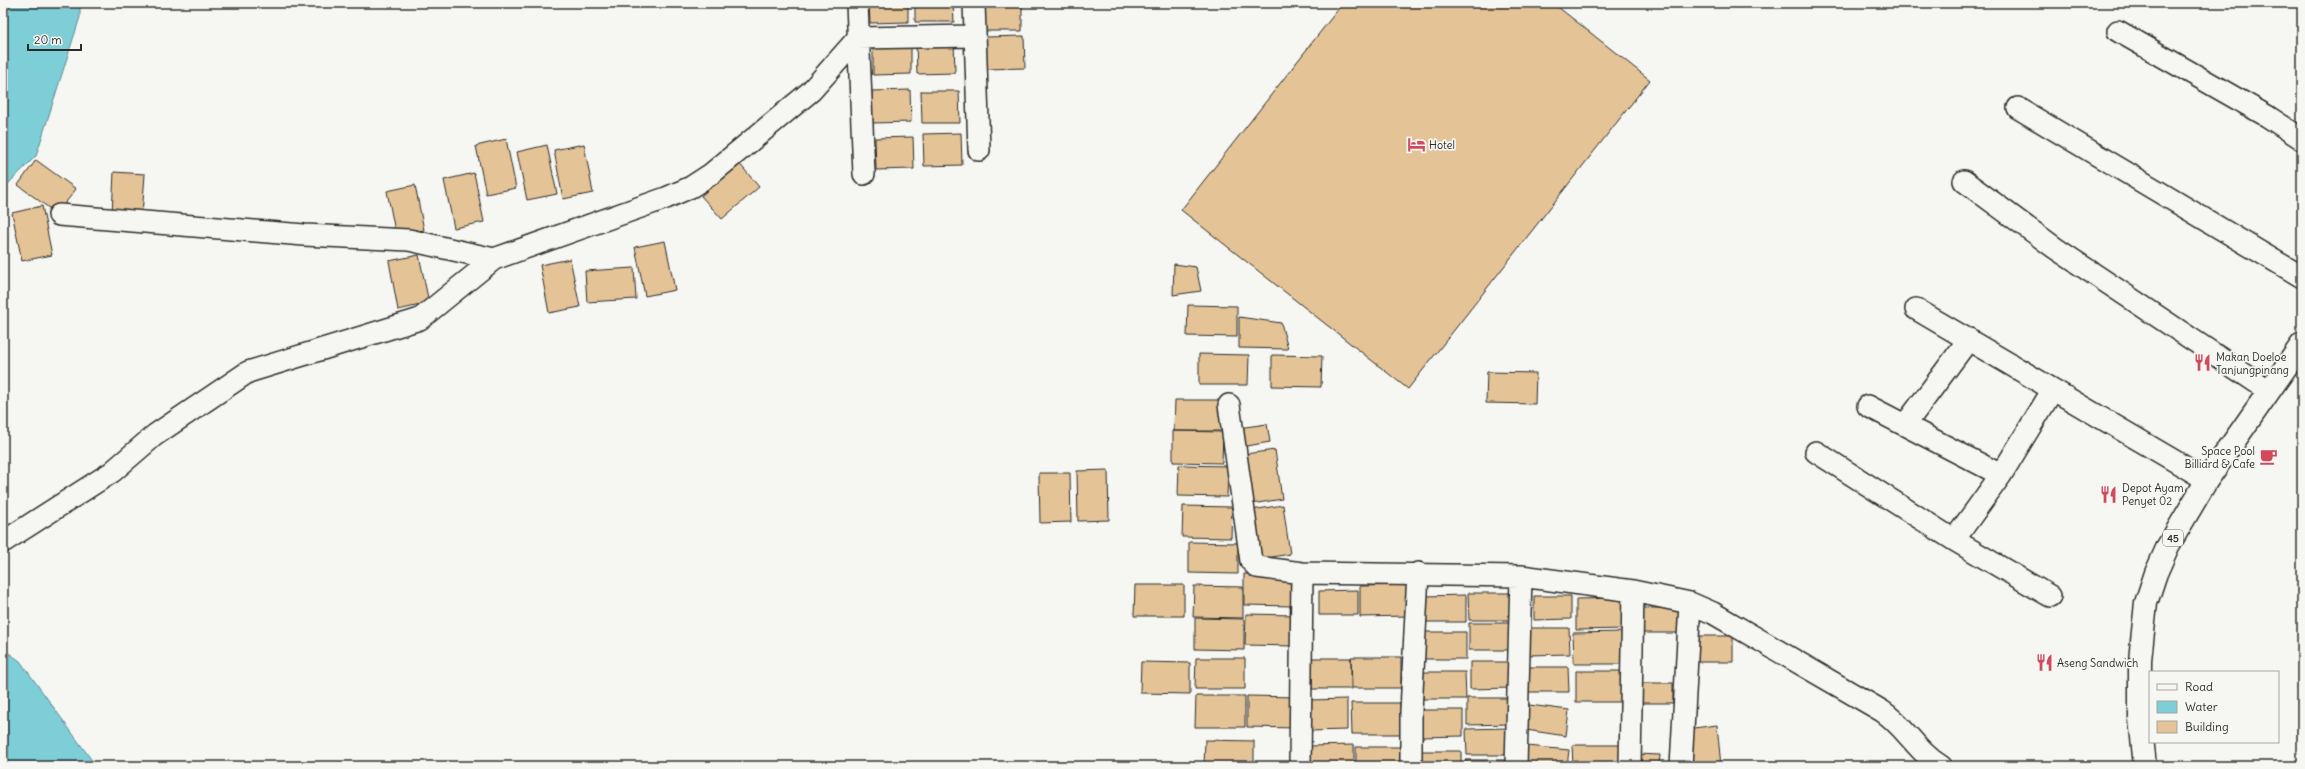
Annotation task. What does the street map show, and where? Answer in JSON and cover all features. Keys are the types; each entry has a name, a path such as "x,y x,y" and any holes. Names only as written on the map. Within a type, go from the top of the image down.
{"highway":[{"name":"45","path":"2145,766 2140,711 2140,660 2146,604 2168,546 2207,480 2268,390 2302,344"}],"street":[{"path":"857,3 864,174"},
{"path":"974,3 979,150"},
{"path":"2118,31 2266,116 2302,139"},
{"path":"3,542 112,472 155,435 248,372 420,319 494,259 666,198 691,187 711,174 811,91 858,38 974,36"},
{"path":"2018,108 2302,277"},
{"path":"1964,181 2055,248 2268,390"},
{"path":"59,215 304,234 409,240 494,259"},
{"path":"1916,309 2052,391 2207,480"},
{"path":"1905,424 1969,340"},
{"path":"1954,540 2001,475 2052,391"},
{"path":"1229,405 1251,561 1257,567 1302,573 1418,573 1521,576 1632,591 1690,603 1713,613 1886,713 1897,722 1929,759 1940,766"},
{"path":"1868,406 2001,475"},
{"path":"1816,452 1954,540 2050,596"},
{"path":"1300,766 1302,573"},
{"path":"1411,766 1411,711 1418,573"},
{"path":"1516,766 1521,576"},
{"path":"1630,766 1632,591"},
{"path":"1681,766 1690,603"}],"water":[{"path":"3,3 80,3 80,17 36,156 3,189"},
{"path":"3,649 20,661 96,766 3,766"}],"building":[{"path":"869,3 908,3 908,22 870,23"},
{"path":"915,3 953,3 954,22 915,22"},
{"path":"983,3 1022,3 1022,31 984,31"},
{"name":"Hotel","path":"1343,3 1553,3 1650,80 1408,389 1181,210"},
{"path":"1024,36 1025,68 986,69 986,37"},
{"path":"954,41 955,73 917,74 916,42"},
{"path":"911,42 911,74 873,75 873,43"},
{"path":"910,90 911,122 872,123 872,91"},
{"path":"921,91 959,91 960,123 922,123"},
{"path":"961,133 962,165 924,166 923,134"},
{"path":"913,137 914,169 876,170 875,138"},
{"path":"506,139 516,188 486,194 476,146"},
{"path":"584,144 593,193 563,199 554,150"},
{"path":"547,145 557,194 527,200 517,152"},
{"path":"36,160 76,189 57,214 18,185"},
{"path":"739,163 759,187 722,219 701,196"},
{"path":"114,172 145,174 142,216 112,214"},
{"path":"474,173 484,222 454,228 444,180"},
{"path":"415,185 424,230 396,236 387,191"},
{"path":"42,206 52,255 22,261 12,213"},
{"path":"665,241 675,290 645,296 635,247"},
{"path":"419,255 429,303 398,310 389,261"},
{"path":"570,259 580,307 549,313 540,265"},
{"path":"1174,264 1196,267 1201,291 1173,295"},
{"path":"634,268 636,299 587,302 585,271"},
{"path":"1188,305 1237,306 1237,337 1187,336"},
{"path":"1239,317 1281,323 1288,349 1239,348"},
{"path":"1199,354 1249,355 1248,385 1199,385"},
{"path":"1272,355 1322,356 1321,387 1272,386"},
{"path":"1487,372 1536,373 1535,404 1486,403"},
{"path":"1175,400 1224,400 1223,431 1174,431"},
{"path":"1267,424 1270,442 1241,447 1238,428"},
{"path":"1173,431 1223,432 1222,463 1173,462"},
{"path":"1275,450 1282,499 1252,504 1245,454"},
{"path":"1179,465 1228,466 1227,497 1178,496"},
{"path":"1108,470 1109,520 1078,521 1077,471"},
{"path":"1039,473 1070,473 1071,522 1040,523"},
{"path":"1283,505 1290,554 1260,559 1252,510"},
{"path":"1183,506 1232,507 1231,538 1182,537"},
{"path":"1189,542 1238,543 1238,574 1189,573"},
{"path":"1244,574 1294,575 1293,606 1244,605"},
{"path":"1135,585 1184,585 1184,616 1134,616"},
{"path":"1409,585 1409,616 1360,617 1360,586"},
{"path":"1194,586 1243,587 1243,618 1193,617"},
{"path":"1358,590 1358,615 1319,615 1319,591"},
{"path":"1468,593 1511,593 1511,620 1469,620"},
{"path":"1466,595 1466,622 1424,622 1424,596"},
{"path":"1534,596 1571,596 1571,619 1534,620"},
{"path":"1625,598 1625,629 1576,630 1576,599"},
{"path":"1643,608 1683,608 1684,633 1643,633"},
{"path":"1246,614 1295,615 1295,646 1245,645"},
{"path":"1195,618 1244,619 1244,650 1195,649"},
{"path":"1469,623 1512,623 1512,650 1469,650"},
{"path":"1526,628 1569,628 1570,654 1527,655"},
{"path":"1424,632 1466,632 1466,659 1424,659"},
{"path":"1623,632 1623,664 1574,664 1573,633"},
{"path":"1691,636 1733,636 1733,662 1691,662"},
{"path":"1351,657 1401,657 1401,688 1352,688"},
{"path":"1196,658 1245,658 1245,689 1195,689"},
{"path":"1312,658 1351,658 1351,689 1312,689"},
{"path":"1141,662 1190,663 1190,694 1140,693"},
{"path":"1470,662 1512,662 1512,688 1470,689"},
{"path":"1527,667 1568,667 1569,692 1528,692"},
{"path":"1576,671 1625,671 1625,702 1576,702"},
{"path":"1423,672 1465,672 1466,699 1423,699"},
{"path":"1641,683 1673,683 1673,703 1641,703"},
{"path":"1196,696 1245,696 1245,727 1195,727"},
{"path":"1247,696 1297,697 1296,728 1247,727"},
{"path":"1467,698 1510,698 1510,724 1467,725"},
{"path":"1347,699 1347,730 1310,731 1310,700"},
{"path":"1351,703 1400,703 1401,734 1352,734"},
{"path":"1529,705 1569,710 1566,736 1526,730"},
{"path":"1420,710 1463,710 1463,736 1420,737"},
{"path":"1717,725 1721,766 1690,766 1687,729"},
{"path":"1509,728 1509,755 1467,755 1466,729"},
{"path":"1205,740 1254,741 1254,766 1204,766"},
{"path":"1354,745 1354,766 1310,766 1309,746"},
{"path":"1572,745 1622,745 1622,766 1573,766"},
{"path":"1527,746 1569,750 1567,766 1525,766"},
{"path":"1356,747 1402,747 1402,766 1356,766"},
{"path":"1418,751 1461,751 1461,766 1419,766"},
{"path":"1636,754 1660,755 1659,766 1635,766"},
{"path":"1465,760 1508,760 1508,766 1466,766"}],"place":[{"name":"Hotel","path":"1416,145"},
{"name":"Makan Doeloe Tanjungpinang","path":"2203,363"},
{"name":"Space Pool Billiard & Cafe","path":"2268,457"},
{"name":"Depot Ayam Penyet 02","path":"2109,494"},
{"name":"Aseng Sandwich","path":"2044,663"}]}
